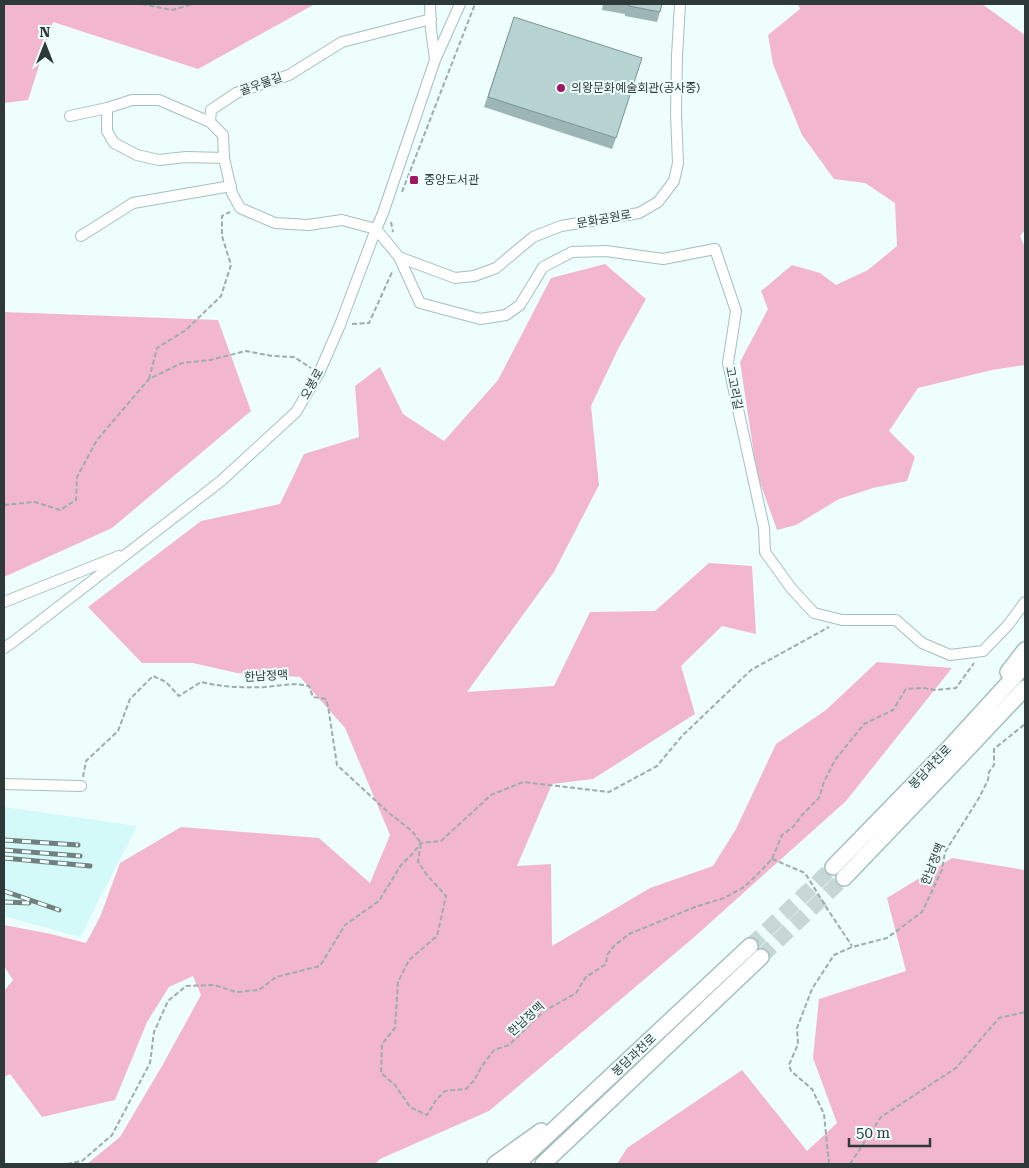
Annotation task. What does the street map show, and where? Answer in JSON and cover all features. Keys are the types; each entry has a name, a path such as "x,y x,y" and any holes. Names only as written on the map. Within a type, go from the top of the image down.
{"highway":[{"path":"954,754 1025,650"},
{"name":"봉담과천로","path":"844,878 954,754 1025,665"},
{"name":"봉담과천로","path":"833,867 1025,688"},
{"path":"954,754 1025,703"},
{"name":"봉담과천로","path":"517,1164 598,1089 755,952 543,1164"},
{"path":"495,1164 598,1089"}],"street":[{"path":"430,4 435,60"},
{"name":"오봉로","path":"7,643 132,551 221,481 296,412 319,373 340,325 383,213 435,60 460,4"},
{"name":"문화공원로","path":"399,258 455,278 474,276 496,268 533,237 560,226 639,213 658,202 674,181 678,162 676,114 680,4"},
{"name":"골우물길","path":"210,122 211,110 236,93 288,75 342,42 431,19"},
{"path":"70,116 132,100 158,100 210,122 223,135 224,158 232,193 240,208 275,223 308,225 342,220 376,229 399,258"},
{"path":"107,108 106,131 114,143 137,155 158,160 186,157 224,158"},
{"path":"81,236 134,203 231,186"},
{"name":"고고리길","path":"399,258 420,303 480,319 506,315 520,305 543,267 572,252 606,251 663,258 715,249 736,311 728,363 764,528 765,552 791,588 814,613 842,620 896,620 922,643 950,654 983,651"},
{"path":"4,602 132,551"},
{"path":"983,651 1008,625 1025,602"},
{"path":"4,784 82,786"}],"path":[{"path":"142,4 172,10 193,4"},
{"path":"400,196 475,4"},
{"path":"149,378 157,348 186,330 221,296 231,265 222,236 222,216 240,208"},
{"path":"340,325 369,323 399,258 390,221"},
{"path":"4,505 35,502 60,510 76,500 77,477 97,440 149,378 182,362 210,360 246,351 272,356 294,357 319,373"},
{"path":"67,1164 82,1161 112,1135 150,1064 154,1032 168,1001 186,986 214,985 236,992 259,990 276,977 320,966 345,925 379,901 400,864 414,853 420,844 441,841 491,795 523,782 609,792 657,766 682,736 751,670 842,620"},
{"name":"한남정맥","path":"82,786 86,761 118,731 130,699 153,676 166,682 179,696 201,682 212,685 265,687 292,683 309,686 313,697 326,699 337,765 389,813 412,831 420,844 418,862 446,896 437,936 409,960 398,982 395,1028 382,1044 381,1073 395,1085 410,1107 427,1115 436,1100 445,1091 466,1089 494,1050 509,1046 542,1012 576,993 586,977 606,964 607,955 614,946 629,934 695,907 724,898 744,887 772,859 782,835 793,827 819,798 824,782 835,760 864,724 892,710 906,689 923,688 935,690 956,688 983,651"},
{"name":"한남정맥","path":"829,1164 824,1114 812,1089 791,1071 789,1065 798,1044 797,1028 812,989 834,955 852,947 887,938 922,912 942,870 945,852 979,798 988,780 989,772 994,765 994,750 1025,724"},
{"path":"772,859 805,873 852,947"},
{"path":"850,1164 881,1117 956,1068 999,1018 1025,1012"}],"shaded area":[{"path":"4,4 315,4 198,69 53,22 28,100 4,103"},
{"path":"798,4 982,4 1025,35 1025,230 1020,236 1025,247 1025,365 992,370 918,388 889,431 915,457 907,481 873,488 839,499 796,525 777,530 757,474 740,362 768,309 761,291 792,265 820,273 836,285 868,270 897,246 895,203 865,183 834,179 802,135 773,64 768,35 800,9"},
{"path":"605,264 646,299 618,349 591,406 599,485 554,572 467,692 554,686 590,612 655,611 709,563 752,566 756,634 722,626 681,666 695,714 593,779 552,784 517,866 551,864 552,946 650,888 713,866 736,829 776,744 826,710 877,662 952,668 846,801 692,939 489,1111 380,1159 375,1164 87,1164 120,1137 201,995 193,976 169,987 147,1022 115,1100 42,1117 10,1074 4,1077 4,991 13,980 4,966 4,925 86,943 100,917 120,863 181,827 319,838 370,883 390,835 345,728 300,677 237,673 193,663 142,663 88,607 201,521 280,504 304,454 359,437 355,386 380,367 403,414 444,441 498,380 551,278"},
{"path":"4,312 218,320 251,411 112,528 4,577"},
{"path":"4,807 137,826 80,937 4,916"},
{"path":"952,858 1025,870 1025,1164 617,1164 627,1148 742,1070 807,1151 837,1123 813,1058 819,999 906,971 887,898"}],"building":[{"path":"629,4 662,4 660,12 629,6"},
{"name":"의왕문화예술회관(공사중)","path":"514,17 642,58 616,138 488,97"}],"tunnel":[{"path":"750,946 833,867"},
{"path":"761,957 844,878"}],"railway":[{"path":"4,840 78,845"},
{"path":"4,850 80,856"},
{"path":"4,858 90,866"},
{"path":"4,891 59,910"},
{"path":"4,902 29,903"}],"place":[{"name":"의왕문화예술회관(공사중)","path":"561,88"},
{"name":"중앙도서관","path":"414,180"}]}
